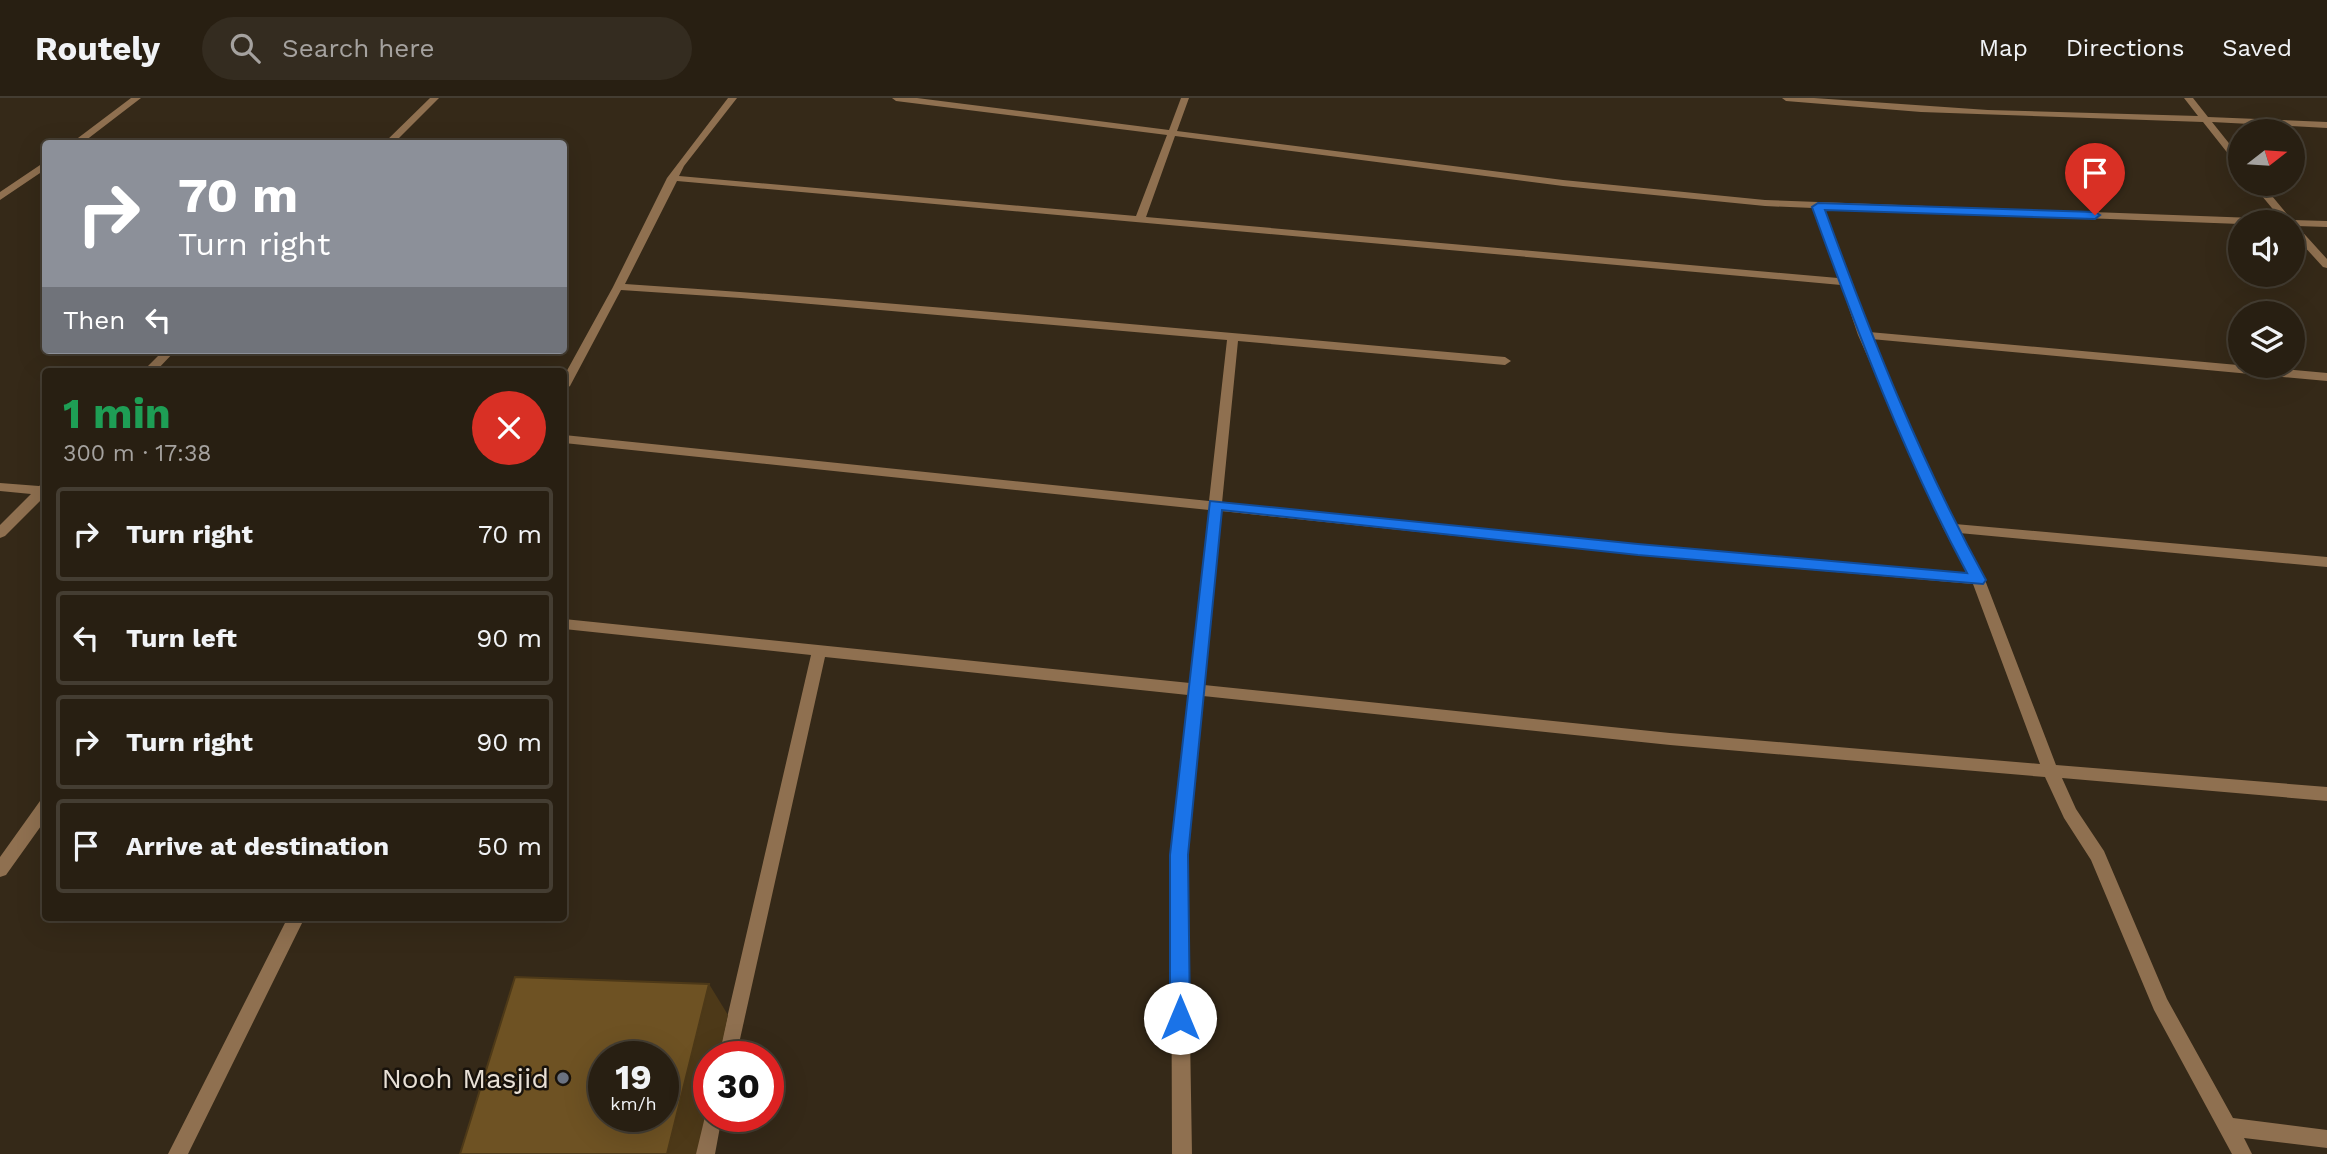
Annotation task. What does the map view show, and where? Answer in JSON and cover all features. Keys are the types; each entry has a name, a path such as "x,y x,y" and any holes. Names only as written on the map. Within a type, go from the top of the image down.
{"street":[{"path":"79,140 137,98"},
{"path":"391,140 435,98"},
{"path":"567,381 618,288 672,178 733,98"},
{"path":"896,98 1563,183 1818,207 2228,221"},
{"path":"1140,219 1185,98"},
{"path":"1786,98 1944,111 2202,118 2327,125"},
{"path":"2188,98 2228,149"},
{"path":"0,197 42,167"},
{"path":"672,178 1845,282"},
{"path":"2267,196 2279,210"},
{"path":"1818,207 1864,335 1950,528 1978,580 2050,770 2070,813 2098,856 2161,1004 2242,1154"},
{"path":"2305,223 2327,223"},
{"path":"2305,240 2327,265"},
{"path":"618,288 741,295 1504,361"},
{"path":"1864,335 2327,377"},
{"path":"1182,1154 1179,855 1233,337"},
{"path":"152,368 166,354"},
{"path":"567,439 1216,504 1638,550 1978,580"},
{"path":"0,487 42,489"},
{"path":"0,533 42,491"},
{"path":"1950,528 2327,562"},
{"path":"567,624 1670,739 2327,794"},
{"path":"731,1041 819,650"},
{"path":"0,870 39,824"},
{"path":"178,1154 296,921"},
{"path":"2229,1127 2327,1139"},
{"path":"705,1154 710,1132"}],"building":[{"path":"515,977 709,984 679,1105 679,1041 588,1041 588,1132 672,1132 667,1154 460,1154"}],"place":[{"name":"Nooh Masjid","path":"563,1078"}],"route":[{"path":"1180,1018 1179,855 1216,504 1638,550 1978,580 1950,528 1864,335 1818,207 2095,215"}]}
